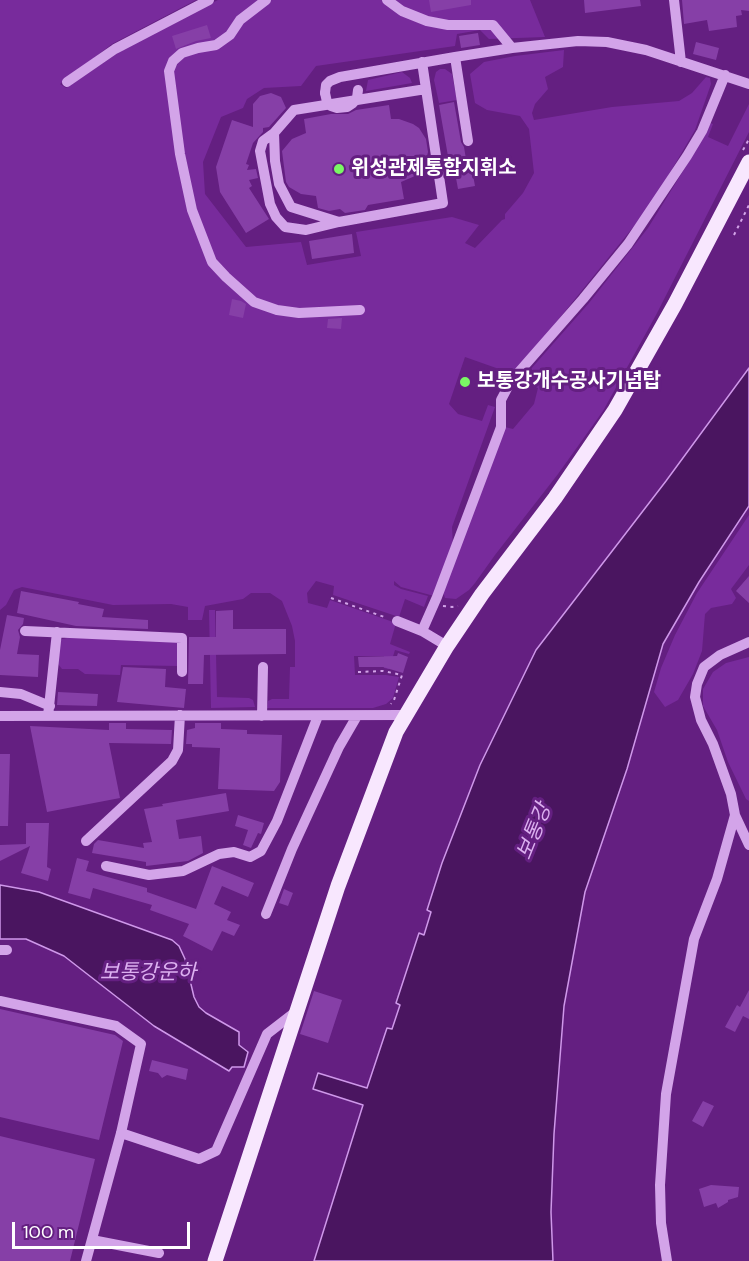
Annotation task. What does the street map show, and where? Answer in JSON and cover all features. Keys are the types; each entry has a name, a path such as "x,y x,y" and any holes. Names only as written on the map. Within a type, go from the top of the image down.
{"main road":[{"path":"215,1261 338,886 396,732 447,646 482,594 579,466 615,410 675,304 744,160"}],"street":[{"path":"67,82 115,49 209,0"},
{"path":"266,0 240,20 230,35 216,45 182,53 173,61 170,71 180,154 192,210 212,262 254,302 277,310 299,313 360,310"},
{"path":"387,0 402,11 428,21 448,25 493,25 512,48"},
{"path":"674,0 681,62"},
{"path":"357,75 357,98 353,103 347,107 331,106 327,102 326,85 340,77 512,48 578,41 607,42 646,50 749,84"},
{"path":"455,57 468,141"},
{"path":"422,63 426,89 443,203 306,230 285,227 276,217 270,204 260,151 263,141 274,133 294,110 426,89"},
{"path":"422,631 501,427 501,400 511,381 583,300 641,225 702,131 725,75"},
{"path":"274,133 274,161 279,184 291,207 339,222"},
{"path":"397,621 422,631 447,646"},
{"path":"25,631 182,638 182,672"},
{"path":"49,711 57,632"},
{"path":"749,642 720,655 704,667 697,684 695,697 731,794 735,815 749,845"},
{"path":"262,667 262,716"},
{"path":"0,693 21,694 49,711"},
{"path":"0,716 49,711 180,715 405,716"},
{"path":"86,841 172,761 178,750 180,715"},
{"path":"106,866 149,875 183,871 219,854 234,852 250,857 261,851 277,821 318,716"},
{"path":"266,914 292,849 334,757 357,716"},
{"path":"667,1261 660,1185 666,1094 694,939 717,879 735,815"},
{"path":"0,1001 116,1026 141,1044 121,1133 86,1261"},
{"path":"121,1133 199,1159 216,1151 267,1034 298,1010"},
{"path":"92,1240 159,1253"}],"path":[{"path":"744,160 749,139"},
{"path":"734,235 749,205"},
{"path":"331,598 397,621"},
{"path":"434,603 447,607 458,606"},
{"path":"358,672 383,671 402,675 394,700 390,705"}],"shaded area":[{"path":"0,0 196,0 112,44 60,84 66,88 130,45 218,0 530,0 545,37 489,39 480,30 457,34 455,46 316,66 301,86 264,88 247,99 243,108 221,117 203,162 205,194 246,247 301,242 307,265 361,256 356,232 452,217 479,225 465,243 475,248 505,219 505,214 523,193 534,173 529,129 520,116 487,110 475,103 470,74 484,62 564,50 563,67 545,77 548,89 535,104 532,113 534,120 612,107 679,101 692,93 706,77 710,78 711,84 695,130 651,205 512,377 505,375 501,387 494,385 499,369 465,357 449,404 458,414 482,421 488,405 495,407 452,527 453,545 434,596 401,587 394,581 394,585 401,589 428,596 424,607 405,599 399,617 333,595 334,586 316,581 307,593 308,603 327,608 330,600 396,623 390,644 410,652 409,654 395,650 389,669 384,668 384,656 354,656 355,675 399,677 393,698 386,704 373,708 267,708 268,701 272,699 289,699 290,667 295,667 295,641 292,626 282,601 270,593 251,593 243,599 205,606 202,620 188,620 188,607 171,604 113,605 22,587 14,590 6,605 0,610"},
{"path":"445,69 452,74 457,100 439,103 434,80 436,72"},
{"path":"402,72 410,78 412,83 366,91 368,80"},
{"path":"749,104 749,132 656,315 603,411 475,583 456,599 445,598 443,592 505,427 513,429 534,404 538,388 523,382 530,370 589,303 648,228 710,123 713,124 708,137 728,146"},
{"path":"749,515 749,565 731,589 736,598 732,604 711,608 705,614 702,651 693,674 678,700 665,707 654,692 675,635 697,593"},
{"path":"209,610 215,610 217,697 249,698 253,700 255,707 211,708"},
{"path":"70,634 178,640 178,666 121,665 120,675 85,674 78,669 62,669 58,664 59,643"},
{"path":"749,657 749,801 728,762 717,730 703,706 703,689 713,672 726,663"}],"water":[{"name":"보통강","path":"749,368 749,506 699,582 663,644 627,769 585,892 564,1006 554,1134 551,1212 553,1261 314,1261 363,1105 313,1089 318,1073 367,1088 387,1028 392,1029 400,1005 396,1003 419,933 424,935 431,912 427,910 442,863 480,765 536,650 666,481"},
{"name":"보통강운하","path":"0,885 39,892 172,940 179,946 185,959 194,997 199,1007 239,1032 239,1045 248,1052 244,1067 232,1067 229,1071 154,1026 64,956 26,939 0,939"}],"building":[{"path":"429,0 471,0 471,5 431,12"},
{"path":"584,0 640,0 641,6 585,13"},
{"path":"682,0 749,0 749,11 741,10 742,15 736,16 737,27 709,31 707,20 684,24"},
{"path":"207,25 211,38 176,49 172,36"},
{"path":"478,33 480,45 461,48 459,36"},
{"path":"696,42 719,48 716,60 693,54"},
{"path":"271,93 281,97 286,108 269,127 263,128 263,132 253,143 246,164 249,165 247,170 256,169 258,178 249,180 252,186 249,188 269,219 246,233 220,192 216,167 232,120 253,127 253,104 260,96"},
{"path":"454,102 461,142 466,159 472,158 475,175 473,175 475,186 458,189 456,178 452,179 439,105"},
{"name":"위성관제통합지휘소","path":"389,105 391,119 413,124 419,128 426,139 428,152 425,164 415,176 401,182 404,199 368,205 365,210 345,213 340,209 329,211 318,208 316,196 301,194 289,187 286,182 282,151 292,139 306,133 304,119 331,114 348,114 356,110"},
{"path":"352,234 354,253 312,259 309,241"},
{"path":"232,299 246,304 243,318 229,315"},
{"path":"342,318 341,329 327,328 328,319"},
{"path":"749,576 749,603 736,591"},
{"path":"21,591 104,609 102,617 148,620 148,629 76,626 17,613"},
{"path":"233,610 233,629 286,629 286,654 204,655 203,684 188,684 189,637 216,637 216,611"},
{"path":"7,615 24,618 18,630 20,637 17,654 39,655 38,677 0,675 0,650"},
{"path":"398,653 408,657 403,673 383,667 359,667 358,657 397,656"},
{"path":"123,667 166,669 165,687 186,689 184,708 117,702"},
{"path":"58,692 98,694 97,706 57,705"},
{"path":"109,723 126,723 126,729 172,730 171,744 109,743 120,798 47,812 30,726 109,730"},
{"path":"195,723 221,723 221,729 247,730 247,734 282,735 280,782 274,791 218,789 220,748 192,747 192,744 186,744 187,730 195,728"},
{"path":"0,754 10,754 8,826 0,826"},
{"path":"226,793 229,811 176,820 179,839 201,836 203,853 188,861 146,866 146,862 92,853 94,844 98,840 144,848 143,843 152,842 144,809"},
{"path":"238,815 264,823 261,834 258,833 251,848 243,845 248,830 235,826"},
{"path":"26,823 49,823 47,867 51,869 48,881 21,873 30,846 0,861 0,845 26,844"},
{"path":"77,858 89,861 86,871 147,888 147,892 196,909 212,866 254,883 248,897 222,886 214,904 231,912 227,920 240,925 234,936 222,931 212,951 183,936 189,924 150,910 152,905 93,888 90,899 68,893"},
{"path":"284,889 293,893 288,906 279,903"},
{"path":"749,990 749,1019 743,1016 735,1032 725,1027 737,1005 740,1007"},
{"path":"314,991 342,1000 328,1043 300,1034"},
{"path":"0,1009 115,1035 123,1041 99,1140 0,1117"},
{"path":"152,1060 188,1069 186,1080 167,1075 162,1078 158,1073 149,1071"},
{"path":"703,1101 714,1106 703,1127 692,1121"},
{"path":"0,1136 95,1159 70,1261 0,1261"},
{"path":"711,1185 739,1187 738,1197 728,1200 718,1208 716,1203 704,1207 699,1189"}],"place":[{"name":"위성관제통합지휘소","path":"339,169"},
{"name":"보통강개수공사기념탑","path":"465,382"}]}
